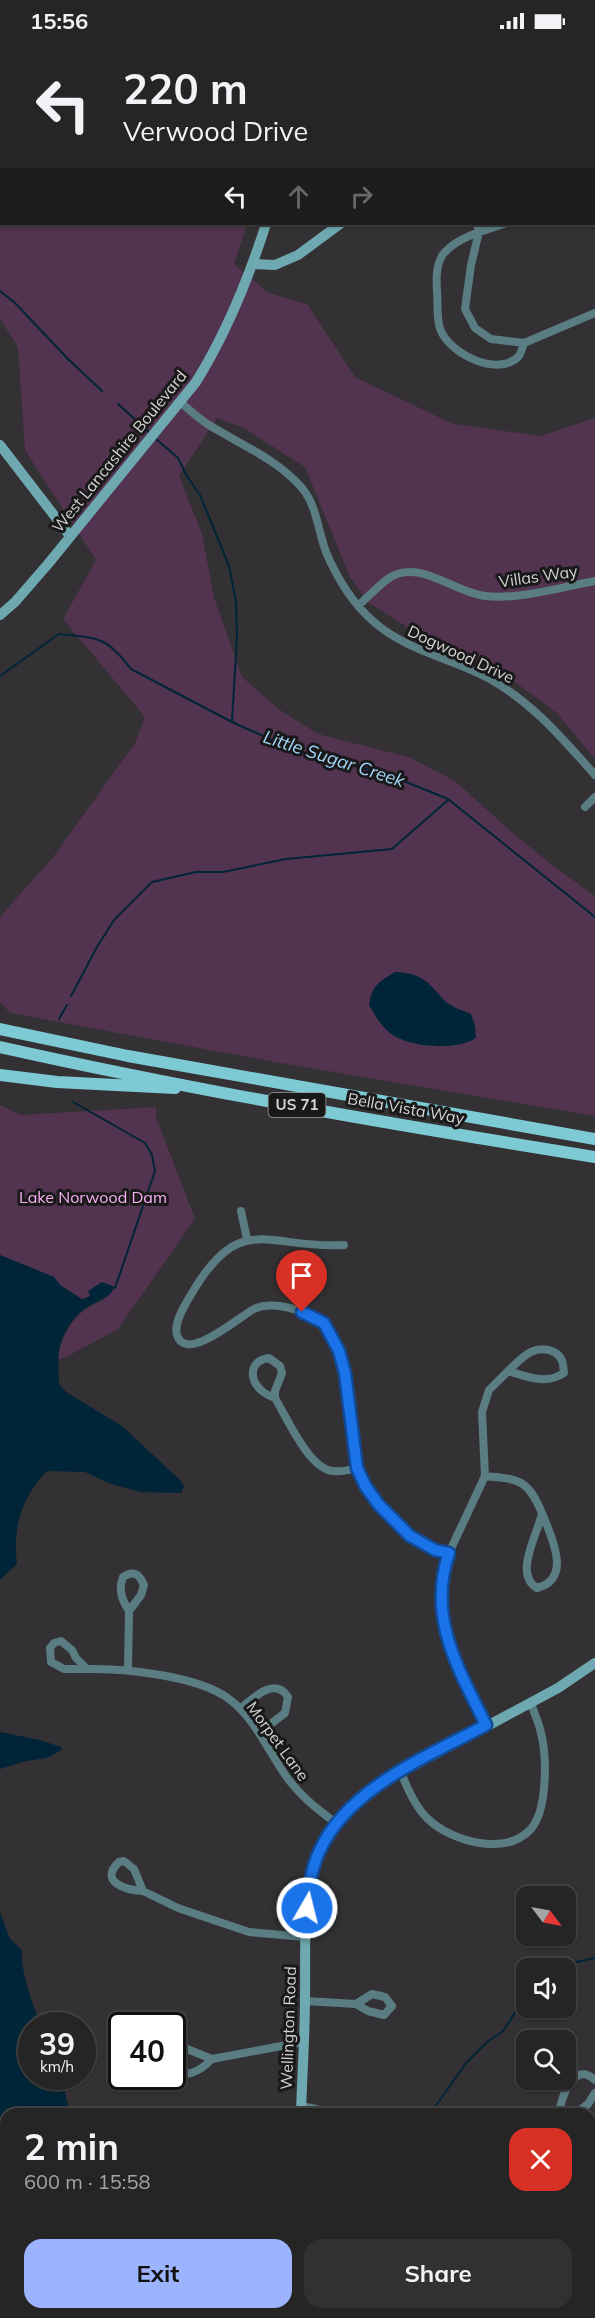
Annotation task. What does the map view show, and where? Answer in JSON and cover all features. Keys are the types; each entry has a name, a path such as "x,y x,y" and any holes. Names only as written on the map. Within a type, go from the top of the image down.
{"main road":[{"name":"Bella Vista Way","path":"0,1029 128,1056 595,1139"},
{"name":"Bella Vista Way","path":"0,1047 476,1138 595,1157"},
{"path":"0,1074 57,1082 222,1091"}],"street":[{"name":"West Lancashire Boulevard","path":"0,615 15,602 176,407 215,351 237,307 266,225"},
{"path":"253,264 274,265 298,255 339,225"},
{"path":"498,225 478,228 446,251 439,261 436,281 440,331 455,350 482,363 503,364 519,356 524,343"},
{"path":"478,228 465,309 475,328 490,339 524,343 595,313"},
{"name":"Dogwood Drive","path":"176,407 287,472 304,490 316,515 326,551 342,584 358,606 375,623 397,640 486,677 517,695 537,712 595,775"},
{"path":"0,445 70,536"},
{"name":"Villas Way","path":"358,606 389,579 403,572 419,572 474,594 485,596 516,595 595,581"},
{"path":"585,807 595,797"},
{"path":"241,1211 247,1239"},
{"path":"344,1245 322,1246 262,1238 247,1239 226,1250 201,1279 183,1310 176,1334 180,1341 196,1345 256,1308 279,1306 302,1312 324,1323 339,1351 345,1373 360,1477 379,1505 410,1536 435,1550 449,1553"},
{"path":"486,1725 458,1667 444,1623 440,1600 441,1579 449,1553 485,1476 482,1412 489,1390 508,1371 525,1355 536,1350 546,1349 559,1355 563,1362 564,1373 545,1380 508,1371"},
{"path":"275,1398 260,1390 254,1381 252,1372 261,1359 269,1358 276,1362 282,1373 275,1391 275,1398 307,1452 318,1466 332,1472 357,1468"},
{"path":"485,1476 511,1478 524,1483 536,1498 542,1513 552,1539 558,1568 553,1580 537,1588 531,1584 527,1575 526,1563 542,1513"},
{"path":"128,1670 129,1611 120,1594 120,1585 123,1577 129,1573 135,1573 141,1577 144,1585 141,1595 129,1611"},
{"name":"Morpet Lane","path":"87,1669 67,1644 61,1641 54,1643 50,1648 51,1662 64,1670 128,1670 208,1686 230,1699 259,1733 298,1792 336,1823"},
{"name":"Wellington Road","path":"301,2108 305,1936 310,1881 319,1850 336,1823 355,1802 379,1784 531,1703 595,1663"},
{"path":"240,1709 268,1689 277,1687 284,1690 288,1696 285,1713 259,1733"},
{"path":"401,1772 417,1805 426,1818 441,1830 480,1843 500,1844 516,1839 529,1831 536,1821 544,1788 542,1735 531,1703"},
{"path":"143,1891 130,1864 119,1862 113,1867 111,1874 114,1881 122,1888 143,1891 178,1908 249,1932 305,1936"},
{"path":"305,2001 356,2004"},
{"path":"186,2049 212,2059 303,2042"},
{"path":"186,2074 202,2069 212,2059"},
{"path":"560,2108 565,2090 571,2079 582,2074 590,2075 595,2080"},
{"path":"582,2108 595,2093"}],"green space":[{"path":"0,225 247,225 234,264 268,293 307,304 355,377 453,424 541,436 595,418 595,759 557,713 512,680 439,647 369,603 350,577 305,467 244,428 217,418 179,476 202,534 214,598 242,677 280,710 318,734 411,758 455,781 553,866 595,896 595,1116 275,1062 10,1013 0,1002 0,917 54,856 135,743 145,717 63,619 96,560 25,450 18,347 0,319"},
{"name":"Lake Norwood Dam","path":"0,1105 21,1115 156,1107 156,1117 195,1219 118,1329 57,1360 72,1322 86,1309 105,1300 91,1296 82,1300 60,1285 54,1277 0,1255"}],"water":[{"path":"395,972 412,974 424,980 447,1002 471,1014 476,1038 457,1045 432,1046 407,1042 389,1032 380,1023 369,1005 377,985"},
{"path":"0,1255 54,1277 60,1285 82,1299 90,1296 88,1291 102,1282 115,1287 107,1296 80,1313 68,1329 59,1350 59,1384 66,1392 122,1426 182,1482 184,1487 181,1493 140,1492 108,1483 85,1472 47,1471 31,1491 21,1514 16,1538 17,1564 0,1580"},
{"path":"0,1732 40,1740 61,1747 62,1750 47,1758 26,1761 0,1769"},
{"path":"0,1912 10,1939 22,1950 25,1978 36,2012 18,2012 18,2090 64,2090 69,2108 0,2108"}],"waterway":[{"path":"0,291 15,303 102,391"},
{"path":"118,404 149,432"},
{"path":"155,438 178,458 200,495 229,566 236,602 237,637 232,721"},
{"name":"Little Sugar Creek","path":"0,676 59,634 92,638 108,644 131,669 232,722 294,750 389,775 448,799 595,917"},
{"path":"71,996 114,920 152,882 196,872 223,872 286,859 392,849 448,800"},
{"path":"59,1019 67,1005"},
{"path":"73,1102 145,1143 152,1155 155,1171 115,1288"},
{"path":"576,1962 595,1958"},
{"path":"435,2108 466,2063 487,2042 503,2031 516,2011"}],"route":[{"path":"302,1312 324,1323 339,1351 345,1373 357,1468 366,1487 379,1505 410,1536 435,1550 449,1553 441,1579 440,1600 444,1623 458,1667 486,1725 379,1784 355,1802 336,1823 319,1850 310,1881 307,1908"}]}
